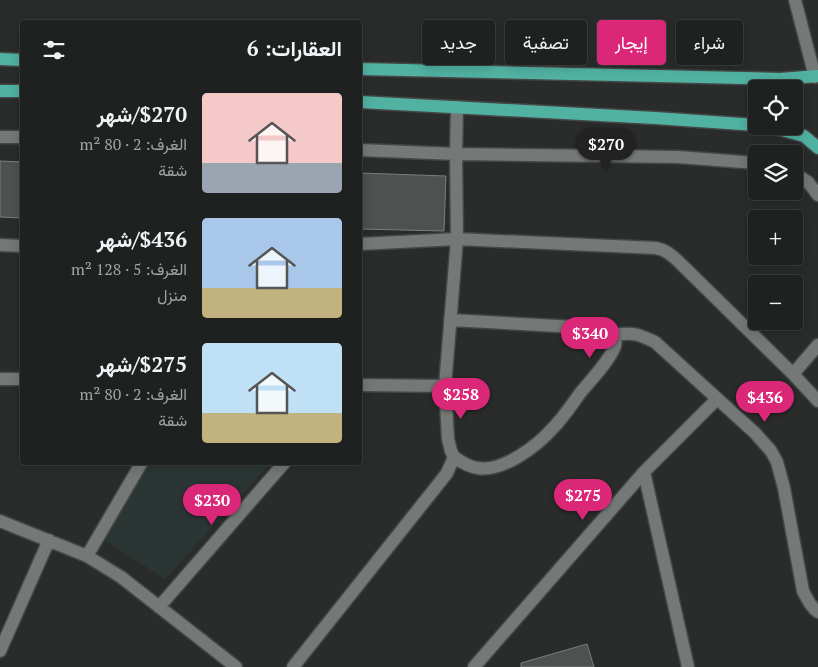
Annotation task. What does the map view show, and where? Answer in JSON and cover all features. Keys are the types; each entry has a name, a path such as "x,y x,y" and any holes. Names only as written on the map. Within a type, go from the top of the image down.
{"main road":[{"path":"0,59 20,60"},
{"path":"362,69 780,79 816,76"},
{"path":"0,90 20,91"},
{"path":"362,102 655,118 748,125"},
{"path":"800,135 818,148"}],"street":[{"path":"796,0 816,76"},
{"path":"457,107 457,240 445,386 448,439 454,457 469,466 487,469 512,461 533,447 554,428 607,359 615,347 616,340 614,335"},
{"path":"0,137 20,137"},
{"path":"362,150 456,154 678,157 748,162"},
{"path":"803,179 818,195"},
{"path":"362,244 457,240 663,249 793,374 818,401"},
{"path":"0,245 20,246"},
{"path":"450,320 593,328 614,335 638,334 655,342 755,433 778,462 802,591 809,603 818,612"},
{"path":"793,374 818,345"},
{"path":"0,379 20,379"},
{"path":"362,385 445,386"},
{"path":"474,667 644,472 717,399"},
{"path":"293,667 447,473 454,457"},
{"path":"87,556 140,465"},
{"path":"159,607 282,465"},
{"path":"644,472 688,667"},
{"path":"0,521 87,556 121,577 236,667"},
{"path":"0,652 49,540"}],"shaded area":[{"path":"149,465 269,465 165,579 104,540"}],"building":[{"path":"0,161 20,162 20,218 0,217"},
{"path":"362,173 446,176 444,231 362,229"},
{"path":"587,644 594,667 521,667 521,663"}]}
